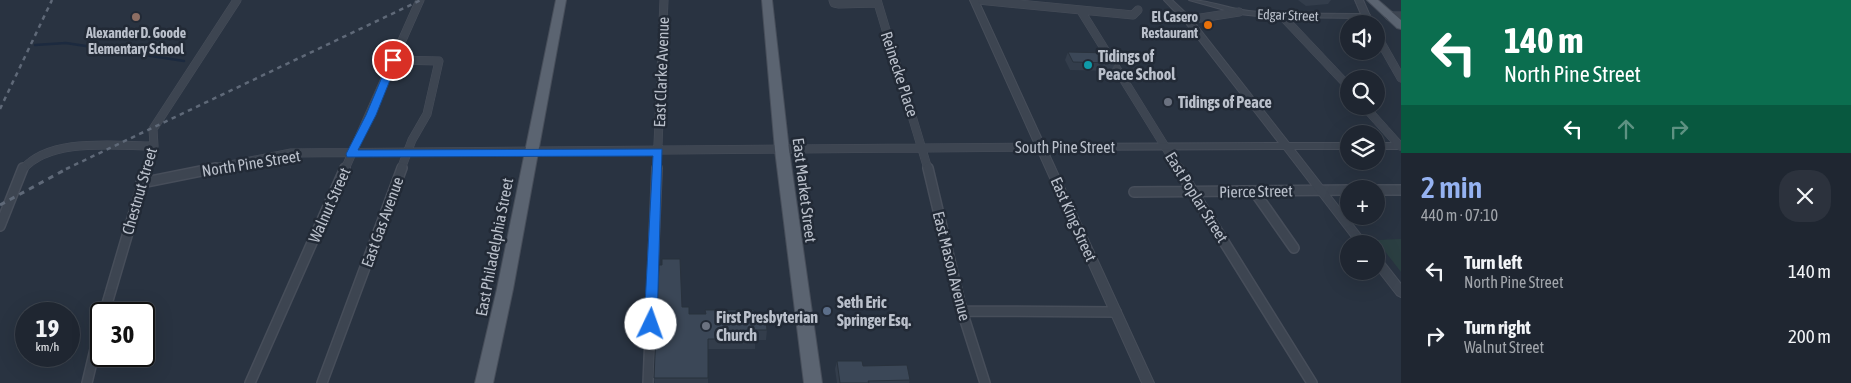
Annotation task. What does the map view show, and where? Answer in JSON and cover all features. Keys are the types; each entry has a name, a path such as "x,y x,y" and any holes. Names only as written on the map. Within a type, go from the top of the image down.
{"main road":[{"name":"East Philadelphia Street","path":"484,383 562,0"},
{"name":"East Market Street","path":"767,0 782,150 812,383"},
{"path":"1372,0 1401,26"}],"street":[{"name":"Chestnut Street","path":"107,302 141,183 154,146 153,129 237,0"},
{"name":"Walnut Street","path":"250,383 351,154 371,115 420,0"},
{"name":"East Clarke Avenue","path":"648,383 664,0"},
{"path":"833,0 834,3 839,4 877,1"},
{"name":"East King Street","path":"974,0 1148,383"},
{"path":"978,0 1081,11 1133,14 1138,10"},
{"path":"1168,0 1188,20 1357,235"},
{"name":"Edgar Street","path":"1193,0 1239,12 1282,16 1340,16"},
{"path":"1359,0 1366,15"},
{"name":"Reinecke Place","path":"877,1 923,148"},
{"name":"East Poplar Street","path":"1081,11 1312,383"},
{"name":"Edgar Street","path":"1188,20 1239,12"},
{"path":"1282,16 1340,77"},
{"path":"1389,16 1401,16"},
{"path":"1385,50 1401,78"},
{"name":"East Gas Avenue","path":"322,383 412,140 427,114 438,60 393,60"},
{"path":"1372,115 1401,146"},
{"path":"0,226 23,168 38,156 66,147 154,146"},
{"name":"South Pine Street","path":"782,150 1340,146"},
{"path":"1385,146 1401,146"},
{"name":"East Mason Avenue","path":"923,148 962,311 985,383"},
{"name":"North Pine Street","path":"141,183 291,154 782,150"},
{"name":"Pierce Street","path":"1134,192 1340,190"},
{"path":"1385,190 1401,190"},
{"path":"1254,191 1294,248"},
{"path":"1385,272 1401,292"},
{"path":"962,311 1116,312"},
{"path":"87,383 91,367"}],"green space":[{"path":"1401,239 1401,272 1385,252 1385,240"}],"building":[{"path":"1068,52 1108,53 1115,63 1073,62"},
{"name":"First Presbyterian Church","path":"662,259 680,259 682,307 689,307 689,314 706,314 705,310 754,310 754,318 766,318 767,330 755,330 756,339 708,339 708,378 654,378 659,265 662,265"},
{"path":"837,361 862,361 863,366 907,365 910,380 840,383"}],"waterway":[{"path":"35,45 66,43 184,61"}],"railway":[{"path":"0,109 52,0"},
{"path":"67,168 421,0"},
{"path":"0,205 67,168"}],"place":[{"name":"Alexander D. Goode Elementary School","path":"136,17"},
{"name":"El Casero Restaurant","path":"1208,25"},
{"name":"Tidings of Peace School","path":"1088,65"},
{"name":"Tidings of Peace","path":"1168,102"},
{"name":"Seth Eric Springer Esq.","path":"827,311"},
{"name":"First Presbyterian Church","path":"706,326"}],"route":[{"path":"393,60 371,115 351,154 659,152 651,324"}]}
